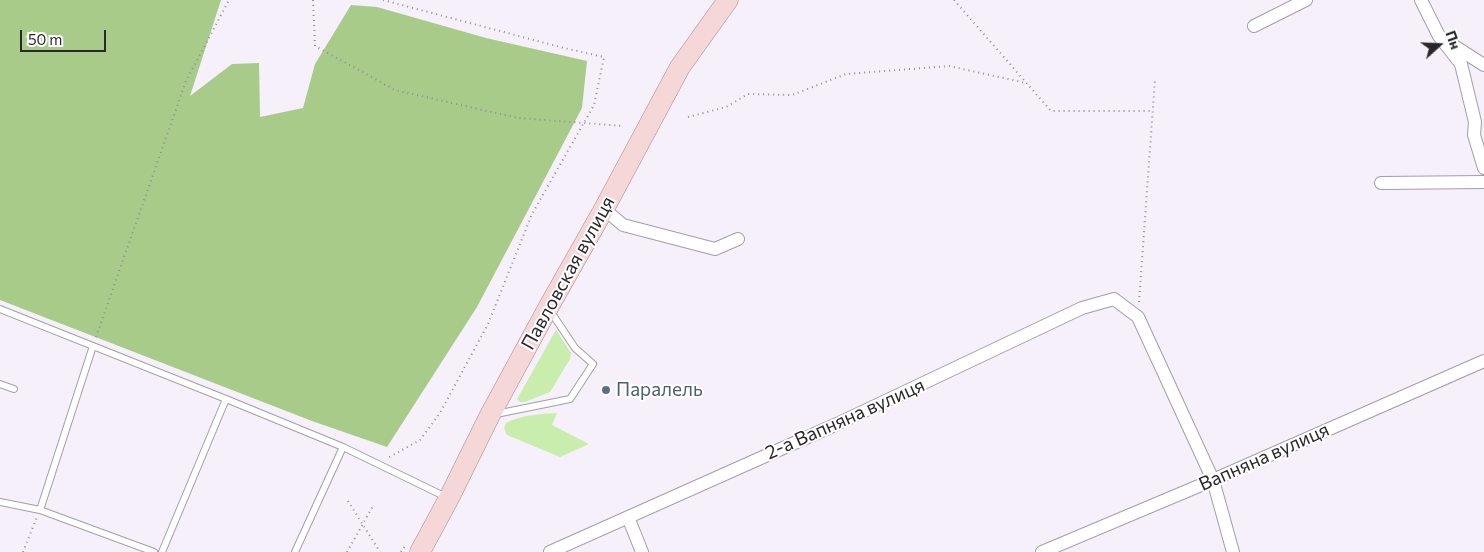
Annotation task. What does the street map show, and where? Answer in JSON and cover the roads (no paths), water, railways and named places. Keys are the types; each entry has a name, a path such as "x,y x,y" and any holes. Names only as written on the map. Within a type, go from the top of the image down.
{"main road":[{"name":"Павловская вулиця","path":"424,549 490,415 680,67 728,0"}],"street":[{"path":"1254,26 1306,0"},
{"path":"1421,0 1439,36 1461,64 1475,122 1474,135 1484,168"},
{"path":"1439,36 1484,65"},
{"path":"1381,183 1484,182"},
{"path":"604,209 623,224 715,249 738,239"},
{"name":"2-а Вапняна вулиця","path":"550,552 837,424 1082,308 1114,299 1138,317 1213,480"},
{"name":"Вапняна вулиця","path":"1042,552 1213,480 1484,361"},
{"path":"1213,480 1233,552"},
{"path":"628,517 642,552"}],"lane":[{"path":"490,415 570,399 593,364 575,348 548,308"},
{"path":"0,309 343,448 449,498"},
{"path":"40,510 93,346"},
{"path":"0,384 14,389"},
{"path":"162,552 226,399"},
{"path":"295,552 343,448"},
{"path":"0,502 40,510 154,552"}],"place":[{"name":"Паралель","path":"606,390"}]}
